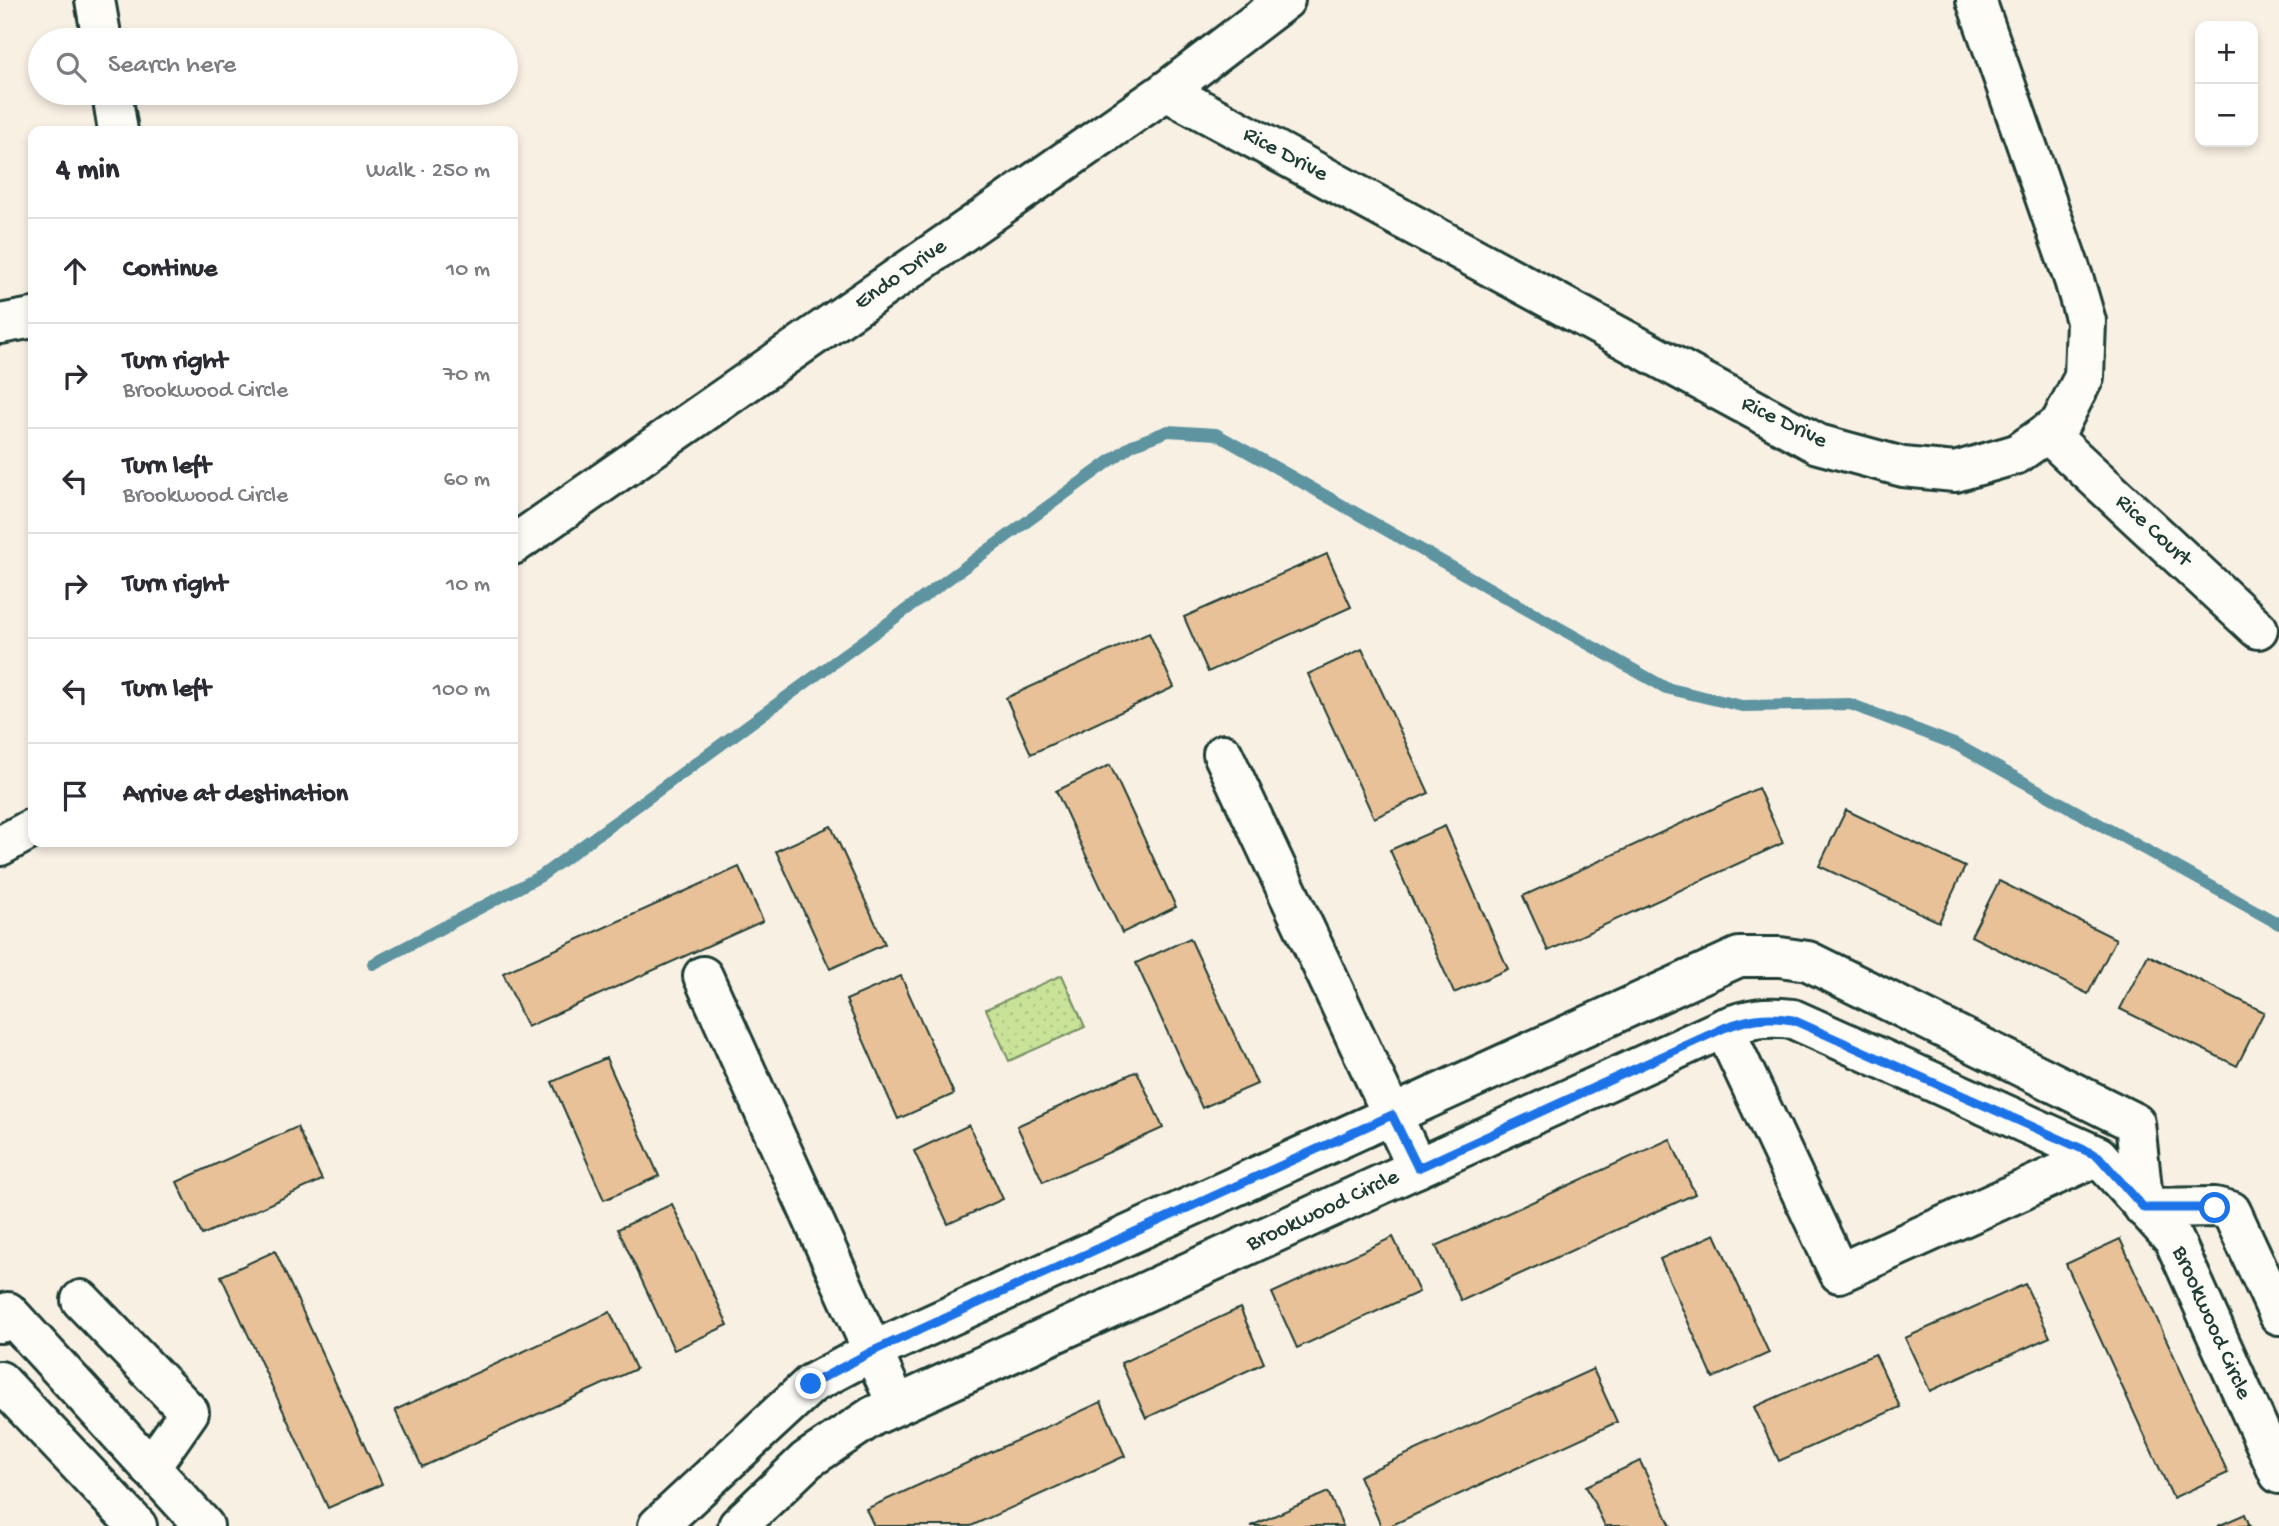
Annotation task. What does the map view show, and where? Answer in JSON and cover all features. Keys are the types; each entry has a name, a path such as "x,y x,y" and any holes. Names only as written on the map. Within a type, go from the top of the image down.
{"street":[{"path":"95,0 100,28"},
{"name":"Endo Drive","path":"518,542 1166,91 1284,0"},
{"name":"Rice Drive","path":"1166,91 1818,444 1903,467 1955,472 2017,454 2060,424 2084,377 2086,321 1976,0"},
{"path":"114,105 117,126"},
{"path":"0,324 28,319"},
{"name":"Rice Court","path":"2047,433 2258,629"},
{"path":"1223,754 1418,1168"},
{"path":"0,845 28,831"},
{"path":"658,1526 811,1384 873,1351 1739,957 1780,957 1808,961 2135,1123 2144,1208 2215,1208 2231,1211 2279,1315"},
{"path":"703,976 897,1405"},
{"name":"Brookwood Circle","path":"750,1522 807,1460 873,1416 1724,1028 1768,1016 1793,1020 2098,1156 2174,1240 2279,1474"},
{"path":"1724,1028 1839,1273 2098,1156"},
{"path":"81,1300 189,1412 150,1468"},
{"path":"0,1323 8,1312 204,1526"},
{"path":"0,1381 137,1526"}],"green space":[{"path":"1062,975 1085,1027 1009,1061 986,1009"}],"building":[{"path":"1327,554 1351,607 1208,672 1184,617"},
{"path":"1149,633 1174,687 1031,754 1006,698"},
{"path":"1362,649 1429,793 1374,818 1308,674"},
{"path":"1110,765 1176,907 1122,933 1056,791"},
{"path":"1758,788 1783,843 1548,951 1523,896"},
{"path":"1846,810 1965,867 1939,922 1819,866"},
{"path":"831,826 885,944 830,969 776,851"},
{"path":"1445,826 1508,969 1454,993 1390,850"},
{"path":"739,867 763,921 527,1027 503,973"},
{"path":"1999,881 2116,939 2088,994 1971,936"},
{"path":"1190,938 1257,1084 1202,1108 1136,963"},
{"path":"2148,955 2264,1012 2237,1066 2120,1009"},
{"path":"901,976 954,1094 898,1119 846,1000"},
{"path":"606,1058 659,1176 604,1200 552,1082"},
{"path":"1137,1071 1163,1128 1043,1182 1017,1126"},
{"path":"969,1125 1003,1199 948,1224 914,1151"},
{"path":"297,1127 322,1180 202,1235 177,1182"},
{"path":"1670,1139 1695,1194 1461,1301 1436,1246"},
{"path":"672,1204 728,1325 674,1350 618,1229"},
{"path":"1715,1234 1769,1353 1713,1378 1660,1259"},
{"path":"1393,1237 1419,1292 1297,1348 1272,1293"},
{"path":"2120,1239 2228,1473 2173,1498 2066,1264"},
{"path":"275,1251 382,1484 328,1508 221,1276"},
{"path":"2025,1284 2050,1337 1930,1391 1905,1338"},
{"path":"1240,1308 1264,1363 1146,1418 1121,1363"},
{"path":"610,1312 636,1369 422,1467 395,1410"},
{"path":"1875,1354 1900,1407 1779,1461 1754,1407"},
{"path":"1593,1369 1617,1422 1390,1526 1381,1526 1359,1476"},
{"path":"1101,1402 1125,1456 971,1526 874,1526 866,1509"},
{"path":"1640,1461 1671,1526 1605,1526 1586,1486"},
{"path":"1328,1492 1343,1526 1251,1526"},
{"path":"2245,1514 2250,1526 2218,1526"}],"waterway":[{"path":"373,964 541,876 1132,445 1168,431 1216,434 1666,688 1742,706 1850,704 1957,745 2279,924"}],"route":[{"path":"811,1384 873,1351 1392,1115 1418,1168 1724,1028 1768,1016 1793,1020 2098,1156 2144,1208 2215,1208"}]}
